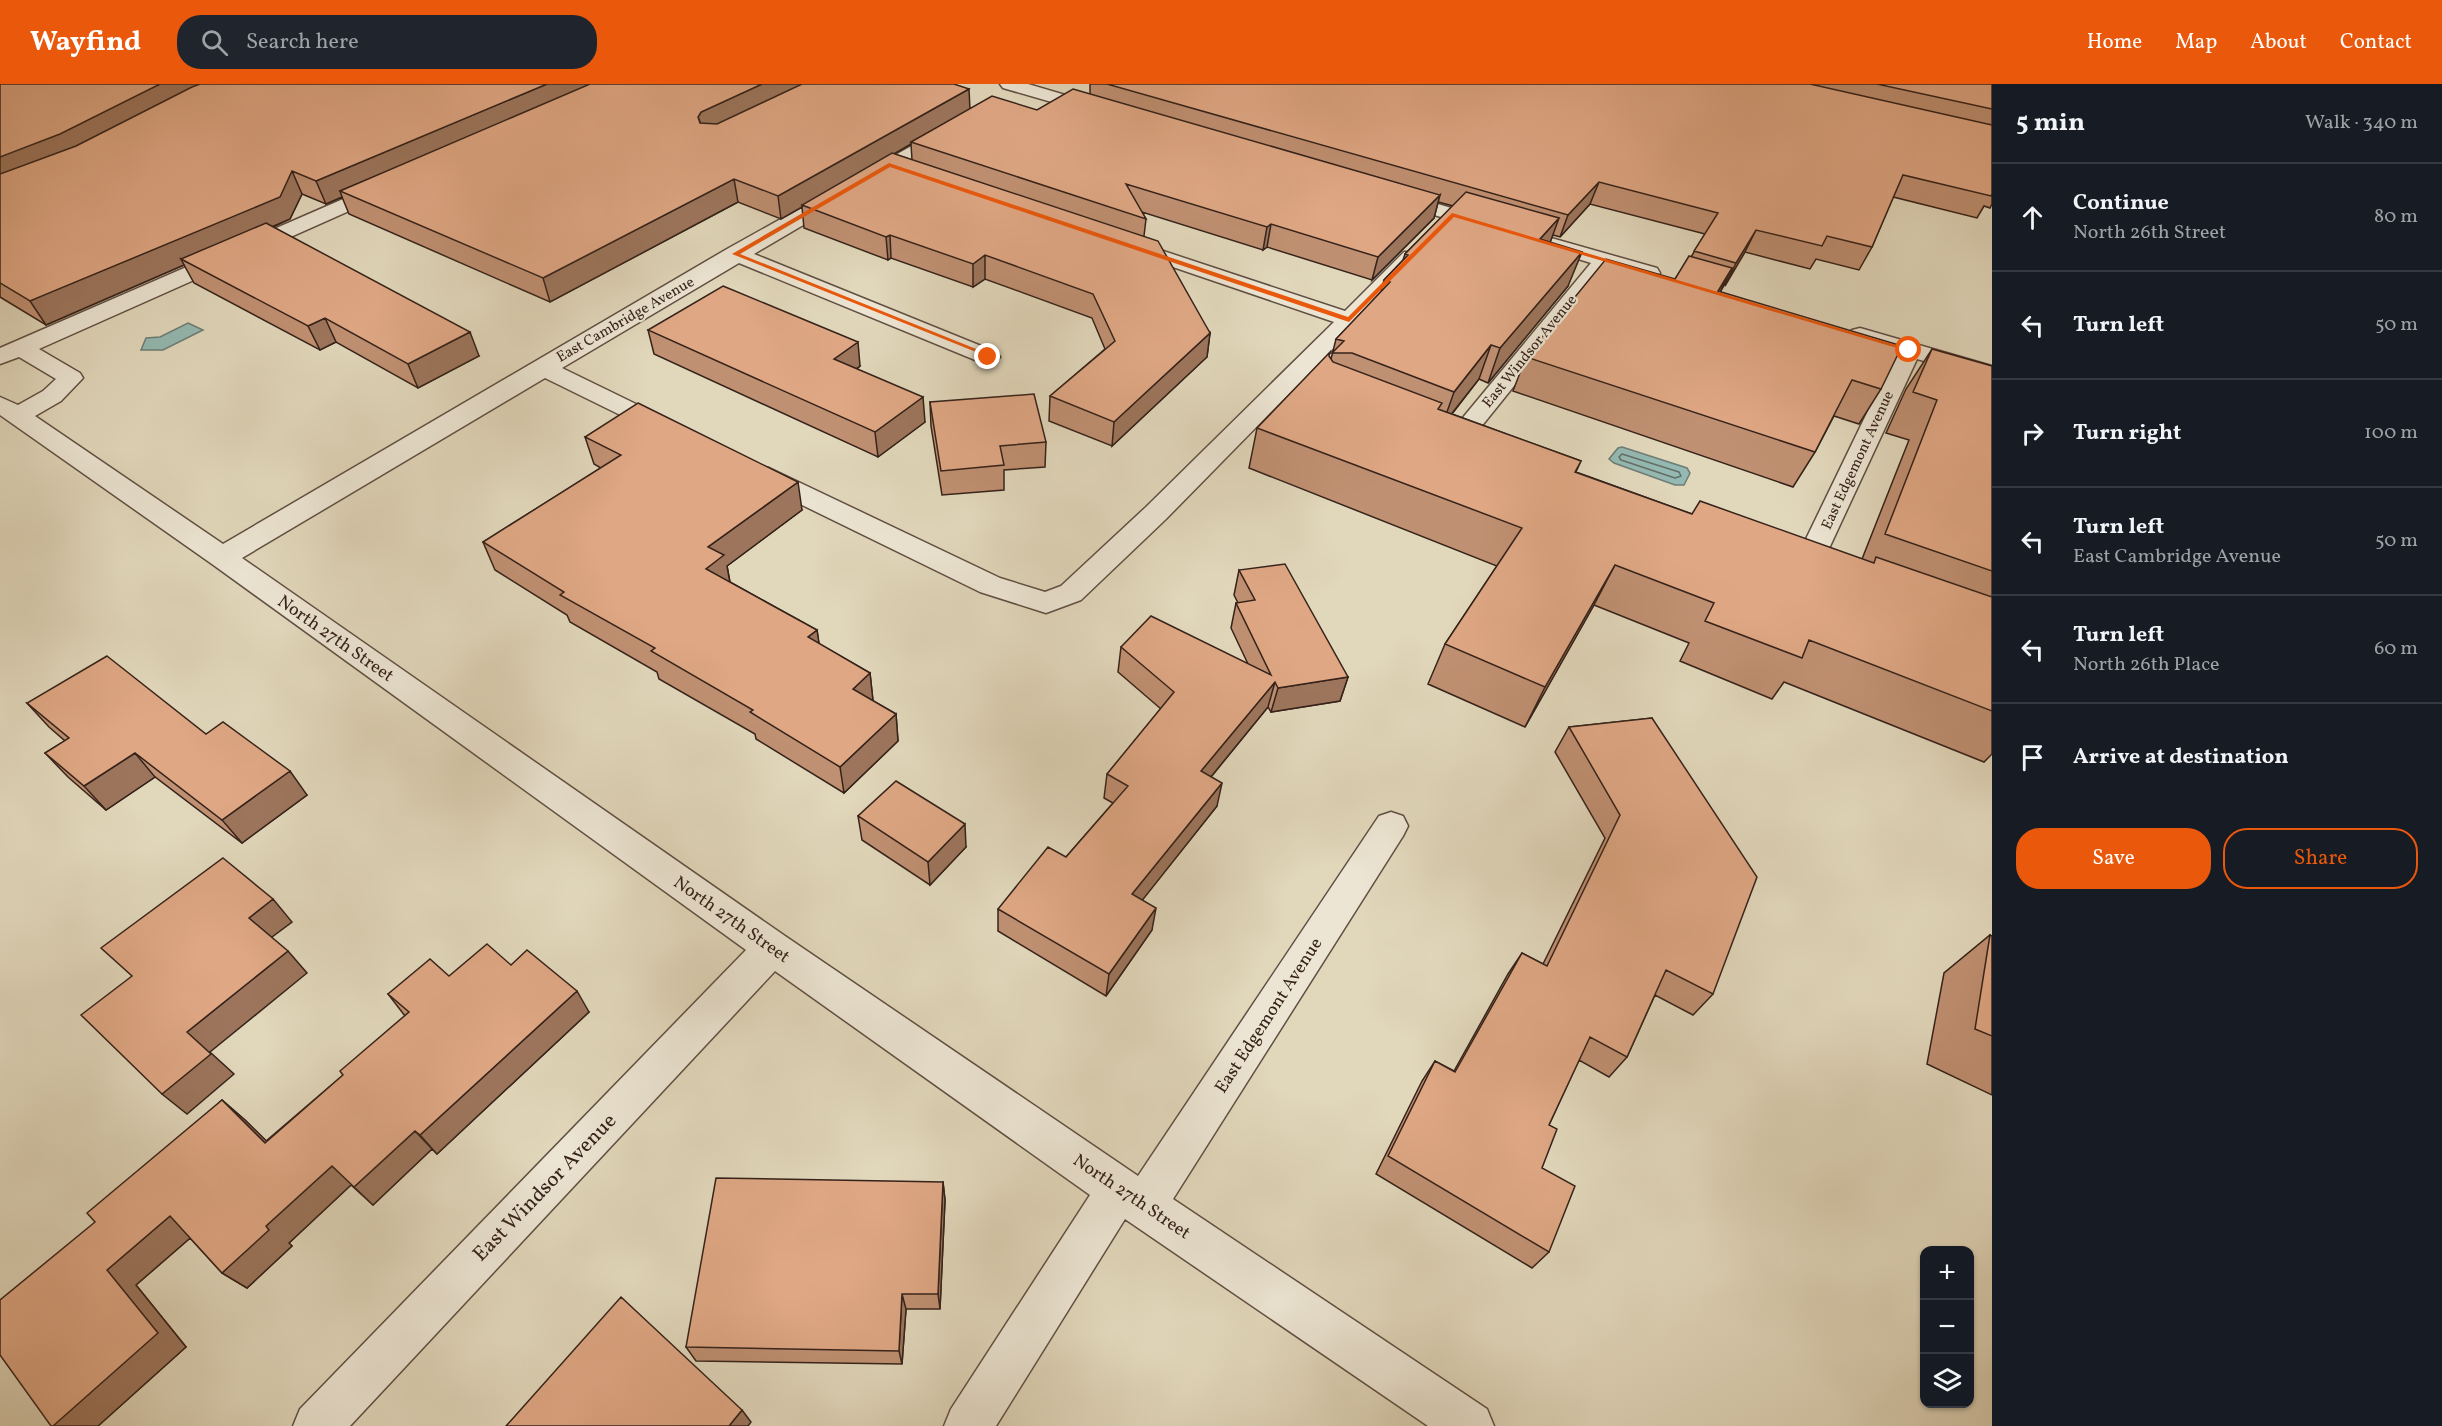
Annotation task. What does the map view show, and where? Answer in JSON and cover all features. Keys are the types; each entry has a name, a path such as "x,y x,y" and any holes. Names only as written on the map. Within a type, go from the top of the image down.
{"street":[{"path":"1017,89 1125,118"},
{"name":"East Cambridge Avenue","path":"222,557 972,117"},
{"path":"889,165 922,176"},
{"path":"10,352 405,180"},
{"path":"1373,192 1671,280"},
{"path":"734,461 990,585 1046,603 1071,593 1156,513 1452,215"},
{"path":"1111,239 1349,320"},
{"path":"735,254 988,357"},
{"name":"East Windsor Avenue","path":"1454,443 1604,260"},
{"path":"1841,330 1992,374"},
{"name":"East Edgemont Avenue","path":"1805,570 1909,350"},
{"path":"9,410 52,396 71,378 10,352"},
{"path":"542,368 691,440"},
{"name":"North 27th Street","path":"9,410 222,557 772,948 1132,1197 1470,1426"},
{"name":"East Edgemont Avenue","path":"968,1426 1132,1197 1391,826"},
{"name":"East Windsor Avenue","path":"317,1426 772,948"}],"water":[{"path":"188,323 203,330 163,350 141,350 146,338 160,337"},
{"path":"1622,447 1687,468 1690,473 1684,485 1675,485 1614,463 1609,459 1618,448"}],"building":[{"path":"0,84 160,84 60,134 0,157"},
{"path":"200,84 547,84 316,181 292,171 280,197 30,301 0,283 0,174 76,146"},
{"path":"590,84 762,84 701,112 698,117 700,123 717,124 802,84 954,84 969,89 778,196 734,179 543,278 340,191"},
{"path":"1107,84 1810,84 1992,125 1992,194 1991,196 1903,175 1872,247 1827,236 1822,246 1756,230 1736,263 1694,251 1718,213 1599,182 1568,215"},
{"path":"1877,84 1992,84 1992,109"},
{"path":"1073,89 1440,195 1378,257 1271,224 1267,227 1126,184 1146,219 911,142 992,96 1037,110"},
{"path":"892,153 1158,241 1210,333 1114,422 1050,396 1115,341 1093,294 985,255 973,264 890,235 886,237 802,205"},
{"path":"1466,192 1559,218 1540,239 1582,252 1500,348 1491,345 1454,392 1352,353 1332,353 1344,341 1336,339 1390,282 1384,280 1408,255 1405,254"},
{"path":"266,223 470,332 408,364 325,318 308,326 181,259"},
{"path":"1689,256 1732,268 1718,291 1902,346 1881,389 1852,380 1815,452 1526,357 1606,259 1675,279"},
{"path":"723,286 858,342 834,359 923,397 875,432 648,330"},
{"path":"1932,349 1992,366 1992,571 1885,534 1937,400 1913,392"},
{"path":"1330,352 1329,356 1333,362 1442,403 1438,409 1581,461 1575,472 1692,514 1700,501 1874,563 1876,557 1992,597 1992,711 1809,640 1802,658 1705,621 1714,603 1615,565 1545,687 1445,644 1522,528 1257,428"},
{"path":"1034,394 1046,442 1000,446 1004,465 941,471 930,402"},
{"path":"638,403 798,482 708,547 724,555 706,569 817,630 808,637 870,673 853,689 896,714 840,767 750,712 753,710 651,651 655,648 560,595 564,592 483,542 621,455 585,437"},
{"path":"1285,564 1348,677 1278,688 1275,682 1201,771 1222,783 1132,894 1156,908 1109,974 998,909 1048,847 1066,857 1128,786 1107,774 1174,692 1121,647 1151,616 1271,675 1236,603 1255,600 1239,570"},
{"path":"107,656 206,734 223,722 290,771 222,820 135,753 84,786 45,753 69,738 27,703"},
{"path":"1652,718 1757,877 1713,994 1666,970 1627,1057 1590,1037 1549,1125 1557,1129 1542,1168 1575,1186 1549,1252 1388,1156 1435,1061 1455,1072 1522,953 1547,966 1620,815 1569,727"},
{"path":"896,781 965,824 928,862 858,816"},
{"path":"223,858 273,899 249,918 288,951 187,1032 211,1054 162,1094 81,1015 132,976 101,948"},
{"path":"1990,935 1992,936 1992,1036 1975,1029"},
{"path":"487,944 511,965 527,950 577,991 420,1135 415,1131 354,1187 332,1166 266,1226 269,1230 222,1273 170,1216 107,1270 158,1333 51,1426 0,1355 0,1300 95,1222 87,1213 222,1100 265,1143 343,1075 340,1071 409,1012 388,994 430,959 449,976"},
{"path":"716,1178 943,1182 938,1294 902,1294 899,1351 686,1347"},
{"path":"621,1297 742,1410 729,1426 506,1426"}],"route":[{"path":"988,357 735,254 889,165 1349,320 1452,215 1909,350"}]}
